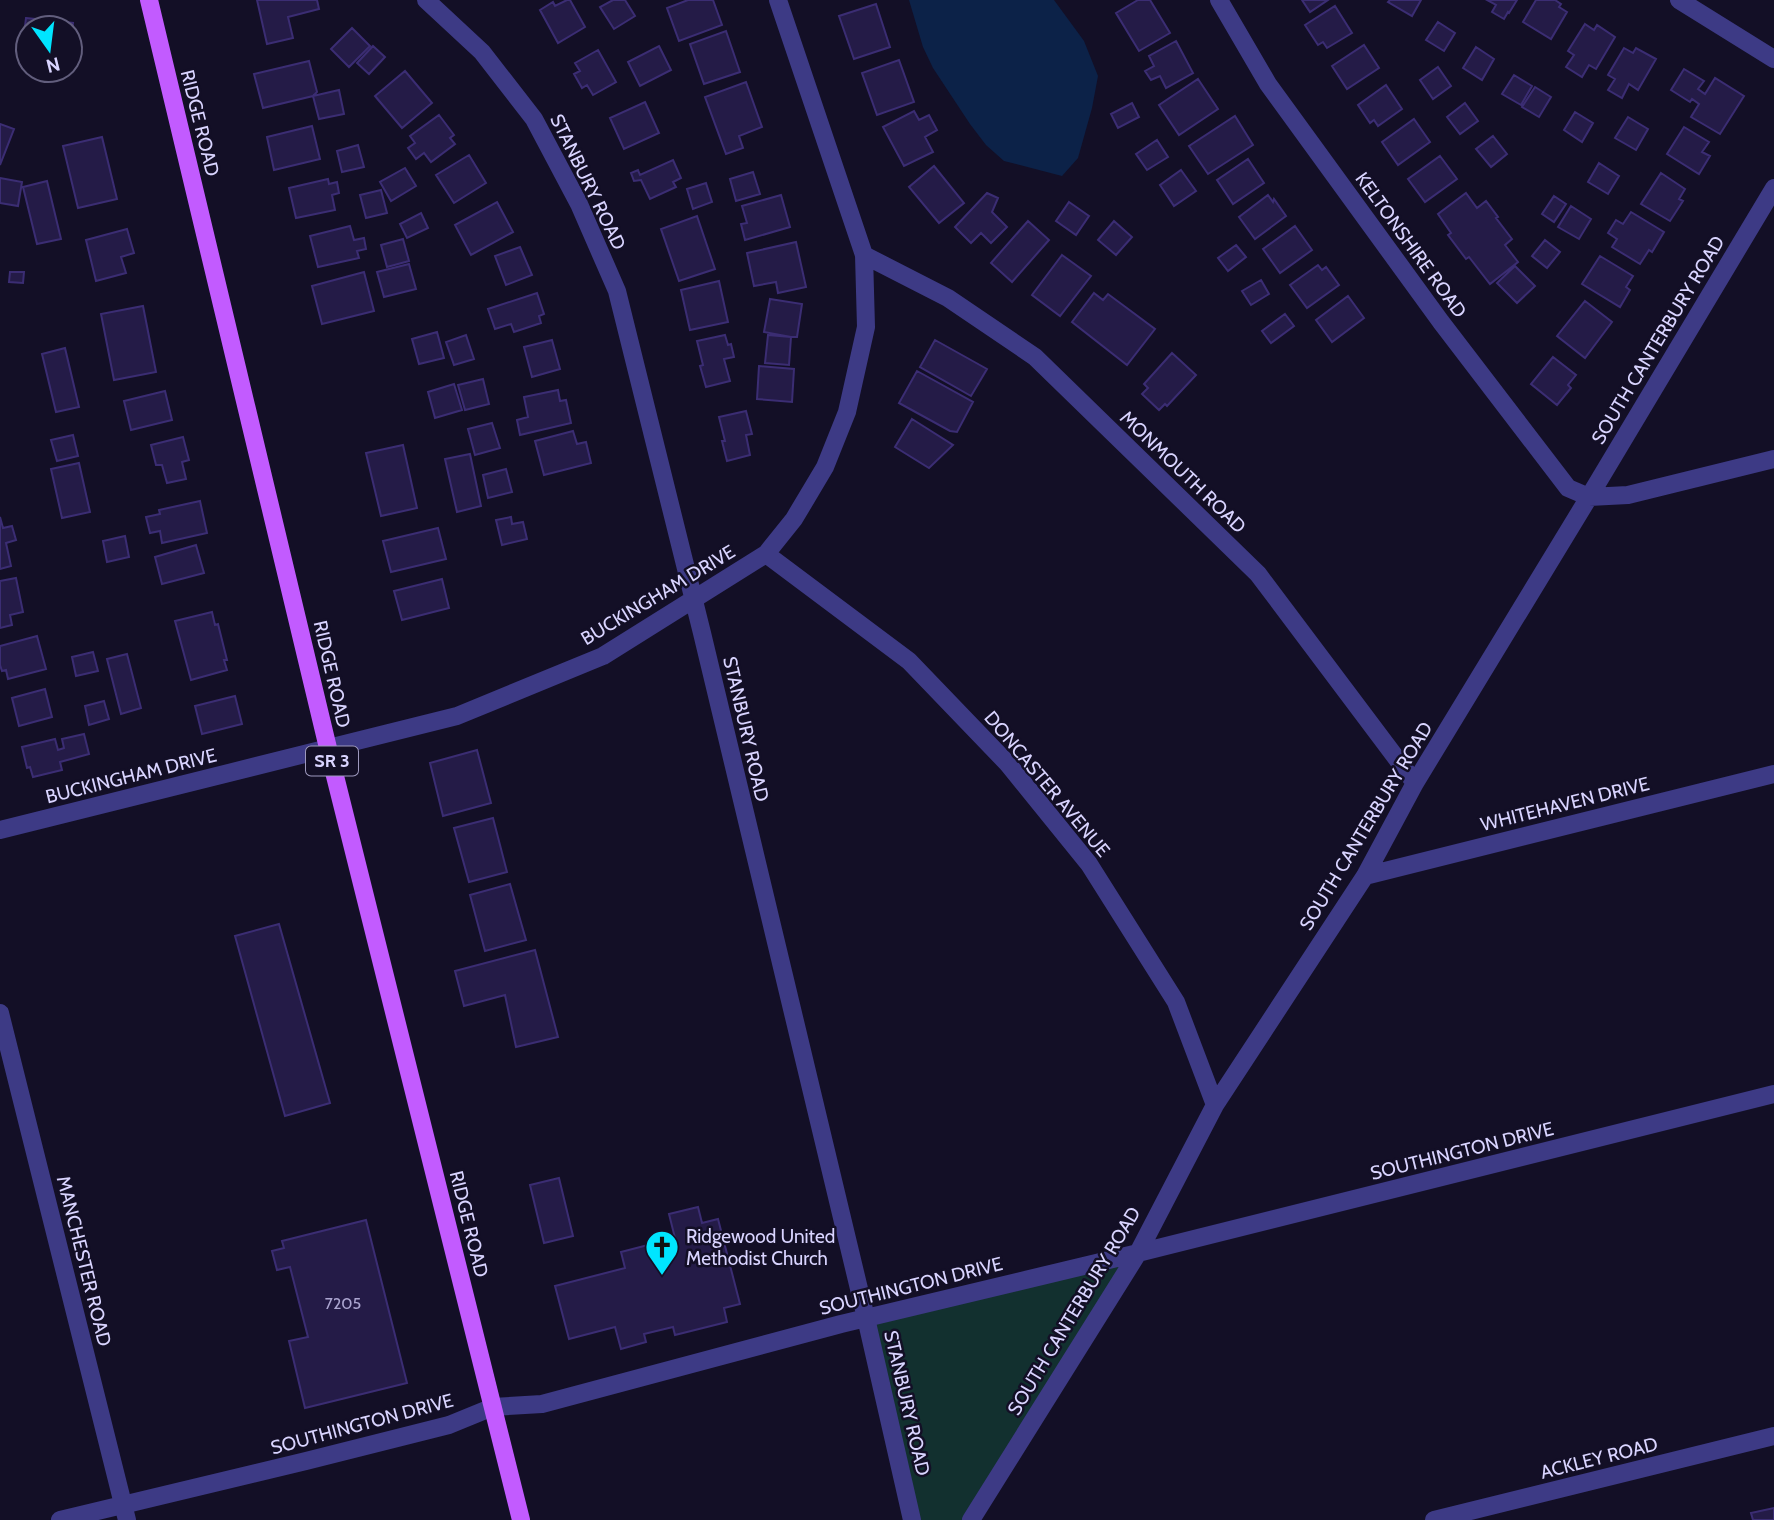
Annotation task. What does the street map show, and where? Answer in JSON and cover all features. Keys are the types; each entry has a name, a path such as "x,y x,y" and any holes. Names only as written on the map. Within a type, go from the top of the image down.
{"main road":[{"name":"RIDGE ROAD","path":"149,0 328,748 521,1520"}],"street":[{"name":"STANBURY ROAD","path":"426,0 482,52 534,120 579,204 617,291 694,599 912,1520"},
{"name":"BUCKINGHAM DRIVE","path":"0,830 457,716 603,656 766,554 793,519 825,467 847,412 866,327 864,255 778,0"},
{"name":"KELTONSHIRE ROAD","path":"1219,0 1268,84 1441,322 1568,488 1590,497"},
{"path":"1679,0 1774,59"},
{"name":"SOUTH CANTERBURY ROAD","path":"971,1520 1138,1253 1216,1105 1365,876 1415,783 1774,188"},
{"name":"MONMOUTH ROAD","path":"864,255 948,298 1035,357 1258,574 1415,783"},
{"path":"1590,497 1628,495 1774,458"},
{"name":"DONCASTER AVENUE","path":"766,554 909,661 1008,764 1089,864 1176,1002 1216,1105"},
{"name":"WHITEHAVEN DRIVE","path":"1365,876 1774,774"},
{"name":"MANCHESTER ROAD","path":"0,1013 125,1513"},
{"name":"SOUTHINGTON DRIVE","path":"60,1520 125,1513 306,1461 449,1425 493,1407 542,1404 866,1318 1774,1094"},
{"name":"ACKLEY ROAD","path":"1434,1520 1774,1436"}],"green space":[{"path":"1138,1253 971,1520 912,1520 866,1318"}],"water":[{"path":"909,0 1054,0 1084,41 1098,76 1078,158 1062,176 1004,161 986,145 933,68 923,47"}],"building":[{"path":"257,0 317,0 319,9 288,17 293,38 267,44"},
{"path":"570,0 585,27 558,43 540,10 553,2 555,6"},
{"path":"613,0 625,0 635,16 614,29 600,7"},
{"path":"688,0 713,0 722,25 679,41 667,8"},
{"path":"1138,0 1150,0 1170,33 1139,51 1116,13"},
{"path":"1302,0 1328,0 1310,12"},
{"path":"1421,0 1412,16 1388,2"},
{"path":"1487,0 1517,0 1504,19 1492,12 1496,5"},
{"path":"1536,0 1555,0 1561,4 1559,7 1567,12 1551,39 1523,22"},
{"path":"876,4 890,47 854,59 839,16"},
{"path":"1335,6 1352,33 1327,48 1323,42 1318,45 1305,25"},
{"path":"1438,22 1455,33 1444,51 1426,40"},
{"path":"1585,24 1594,30 1597,25 1615,37 1596,69 1589,65 1582,77 1566,67 1574,55 1568,51"},
{"path":"352,28 370,46 349,67 331,49"},
{"path":"726,31 740,72 704,84 690,44"},
{"path":"1176,41 1193,73 1166,88 1160,76 1151,80 1145,71 1154,66 1149,56"},
{"path":"1364,45 1379,68 1347,89 1332,66"},
{"path":"373,46 385,57 369,74 357,63"},
{"path":"659,46 671,70 640,86 628,62"},
{"path":"1476,47 1494,59 1482,80 1463,68"},
{"path":"1624,48 1633,53 1636,48 1656,59 1638,90 1629,84 1622,98 1608,90 1615,79 1608,75"},
{"path":"598,50 616,82 593,95 587,85 582,88 574,74 580,71 575,63"},
{"path":"899,60 914,102 877,115 862,73"},
{"path":"309,61 317,92 313,96 263,108 254,74"},
{"path":"1438,67 1451,86 1433,99 1420,80"},
{"path":"1684,69 1704,81 1698,89 1705,94 1715,78 1744,96 1720,134 1691,117 1699,104 1692,99 1690,102 1671,90"},
{"path":"405,71 432,103 402,128 375,96"},
{"path":"1514,75 1532,86 1521,105 1502,94"},
{"path":"1198,79 1218,109 1179,135 1159,105"},
{"path":"746,82 762,127 739,136 743,148 726,154 705,97"},
{"path":"1386,85 1402,109 1378,126 1374,120 1370,123 1358,105"},
{"path":"1535,87 1551,97 1539,117 1522,107"},
{"path":"339,90 344,114 319,119 313,96"},
{"path":"645,102 659,133 624,149 610,118"},
{"path":"1132,103 1139,117 1118,128 1111,114"},
{"path":"1465,103 1478,121 1460,134 1447,117"},
{"path":"914,111 919,120 929,115 937,130 925,137 933,152 904,166 883,127"},
{"path":"1575,112 1593,123 1582,142 1564,130"},
{"path":"439,115 454,135 450,138 455,144 431,162 424,153 416,159 408,148 415,143 410,136"},
{"path":"1235,116 1253,145 1208,174 1189,146"},
{"path":"1628,117 1648,129 1636,150 1615,138"},
{"path":"1414,119 1430,142 1398,165 1382,142"},
{"path":"0,124 14,129 0,165"},
{"path":"312,126 320,159 274,170 267,137"},
{"path":"1684,127 1709,142 1702,152 1710,156 1699,174 1667,154"},
{"path":"1493,136 1507,154 1491,167 1476,149"},
{"path":"102,137 117,199 78,208 63,146"},
{"path":"1157,140 1168,157 1147,170 1136,154"},
{"path":"358,145 364,167 342,172 337,151"},
{"path":"469,155 486,183 454,203 436,175"},
{"path":"1440,156 1457,179 1425,202 1408,179"},
{"path":"1248,159 1264,183 1233,204 1217,180"},
{"path":"673,160 681,178 673,182 676,187 650,199 641,180 634,181 631,173 638,170 640,175"},
{"path":"1599,163 1619,176 1608,194 1588,182"},
{"path":"934,166 964,203 939,223 909,187"},
{"path":"405,168 416,186 391,201 380,182"},
{"path":"1181,170 1196,191 1174,206 1160,185"},
{"path":"753,172 760,194 736,201 730,179"},
{"path":"1661,173 1685,189 1679,199 1683,201 1670,221 1641,204"},
{"path":"0,178 22,182 18,206 0,203"},
{"path":"328,179 329,184 337,182 339,193 332,195 335,210 296,218 289,188"},
{"path":"47,181 61,239 37,244 23,187"},
{"path":"706,183 712,202 693,209 687,189"},
{"path":"381,190 387,213 366,218 360,195"},
{"path":"987,193 998,198 992,212 1007,227 991,243 981,233 971,243 955,227"},
{"path":"1466,193 1477,208 1486,201 1512,239 1505,245 1518,262 1490,284 1448,235 1451,233 1438,214"},
{"path":"781,195 790,227 745,240 741,224 747,223 742,206"},
{"path":"1268,195 1286,216 1255,239 1239,217"},
{"path":"1554,196 1566,204 1554,222 1542,214"},
{"path":"497,202 513,232 471,255 455,225"},
{"path":"1069,202 1089,216 1076,235 1056,221"},
{"path":"1571,206 1591,219 1579,239 1558,227"},
{"path":"1631,212 1664,232 1652,252 1649,250 1640,264 1612,247 1617,239 1608,233 1616,220 1623,224"},
{"path":"421,213 428,228 407,238 400,224"},
{"path":"697,216 715,269 679,281 661,229"},
{"path":"1028,221 1049,240 1012,282 991,263"},
{"path":"1114,221 1132,237 1116,255 1098,240"},
{"path":"350,226 354,240 364,238 366,249 357,251 359,258 318,267 310,236"},
{"path":"1295,226 1312,250 1280,273 1263,249"},
{"path":"127,229 134,253 121,257 126,273 96,281 86,240"},
{"path":"403,239 409,261 387,267 381,245"},
{"path":"1545,240 1560,252 1547,268 1532,256"},
{"path":"796,242 806,287 778,293 776,282 754,286 747,253"},
{"path":"1236,245 1246,257 1228,271 1218,258"},
{"path":"520,247 532,275 506,285 495,256"},
{"path":"1062,255 1091,276 1060,316 1032,295"},
{"path":"1600,256 1633,276 1626,287 1630,290 1620,307 1582,284"},
{"path":"409,264 416,289 384,297 377,272"},
{"path":"1318,265 1322,270 1326,267 1339,285 1307,308 1290,285"},
{"path":"1515,266 1535,286 1517,303 1497,283"},
{"path":"10,272 24,272 23,283 9,282"},
{"path":"364,272 374,311 322,324 312,286"},
{"path":"1261,280 1269,294 1251,305 1242,291"},
{"path":"719,281 728,322 690,330 681,290"},
{"path":"537,293 544,314 539,316 541,323 514,332 511,324 495,329 488,309"},
{"path":"1094,293 1103,300 1108,294 1155,329 1127,365 1072,322"},
{"path":"1348,296 1364,318 1332,342 1316,320"},
{"path":"770,299 802,304 797,337 764,332"},
{"path":"1585,301 1612,322 1585,358 1557,336"},
{"path":"143,306 156,372 114,380 101,314"},
{"path":"1285,314 1294,326 1271,343 1262,331"},
{"path":"437,332 444,358 419,364 412,339"},
{"path":"466,335 474,359 454,365 446,342"},
{"path":"725,335 728,345 731,344 734,357 724,359 730,381 706,387 697,341"},
{"path":"768,335 791,337 789,365 765,363"},
{"path":"552,340 560,369 532,377 524,347"},
{"path":"935,340 987,369 971,396 920,367"},
{"path":"65,348 79,407 56,412 42,354"},
{"path":"1172,353 1196,375 1167,406 1165,404 1159,410 1142,394 1148,388 1144,384"},
{"path":"1553,357 1576,375 1568,385 1571,388 1557,405 1531,384"},
{"path":"759,366 794,369 792,402 757,399"},
{"path":"917,371 973,402 957,432 950,431 899,403"},
{"path":"483,379 489,404 465,410 458,385"},
{"path":"454,384 462,410 435,418 428,392"},
{"path":"558,390 560,401 566,400 571,423 520,435 517,420 528,417 524,397"},
{"path":"165,391 172,420 131,430 124,401"},
{"path":"746,411 752,434 746,435 750,455 727,461 719,417"},
{"path":"912,419 953,445 929,468 895,447"},
{"path":"492,423 500,448 475,455 468,429"},
{"path":"573,431 577,444 586,442 591,463 544,475 535,441"},
{"path":"73,435 78,456 57,461 51,440"},
{"path":"183,437 189,460 182,462 186,479 167,483 162,465 156,465 151,445"},
{"path":"403,445 417,508 381,516 366,453"},
{"path":"470,454 481,506 457,512 445,459"},
{"path":"79,463 90,512 62,518 51,469"},
{"path":"506,469 512,492 488,498 483,475"},
{"path":"200,501 207,533 162,543 160,531 150,533 146,517 160,514 159,510"},
{"path":"0,517 3,528 12,526 16,540 6,543 11,566 0,569"},
{"path":"511,517 512,524 523,522 527,539 502,545 496,520"},
{"path":"438,528 446,559 391,572 383,541"},
{"path":"125,536 129,557 107,562 103,541"},
{"path":"196,545 204,573 162,584 155,557"},
{"path":"16,578 23,612 10,615 12,625 0,628 0,581"},
{"path":"442,579 449,608 402,620 394,591"},
{"path":"212,612 215,625 218,624 227,670 191,680 175,621"},
{"path":"37,636 46,669 8,679 6,670 2,671 0,665 0,646"},
{"path":"93,652 98,671 76,676 72,657"},
{"path":"127,654 141,708 121,714 107,659"},
{"path":"45,689 52,717 19,726 12,698"},
{"path":"235,696 242,724 202,734 195,706"},
{"path":"104,701 109,719 89,725 85,706"},
{"path":"84,734 89,754 60,762 62,770 33,777 30,767 27,768 22,747 55,739 58,750 64,748 62,739"},
{"path":"477,750 491,803 443,816 430,763"},
{"path":"493,818 507,872 469,882 454,828"},
{"path":"510,884 526,940 485,951 470,895"},
{"path":"279,924 330,1103 285,1116 235,936"},
{"path":"535,950 558,1037 516,1047 505,995 464,1006 455,971"},
{"path":"559,1178 573,1236 544,1243 530,1185"},
{"name":"Ridgewood United Methodist Church","path":"698,1207 702,1223 718,1219 740,1304 724,1308 727,1322 675,1335 673,1327 644,1334 646,1342 621,1349 615,1327 569,1339 555,1286 625,1268 621,1252 675,1238 669,1214"},
{"path":"366,1220 407,1383 305,1408 289,1341 308,1337 290,1267 277,1270 272,1251 284,1248 282,1241"},
{"path":"1774,1508 1774,1520 1753,1520 1751,1513"}],"place":[{"name":"Ridgewood United Methodist Church","path":"662,1277"}]}
